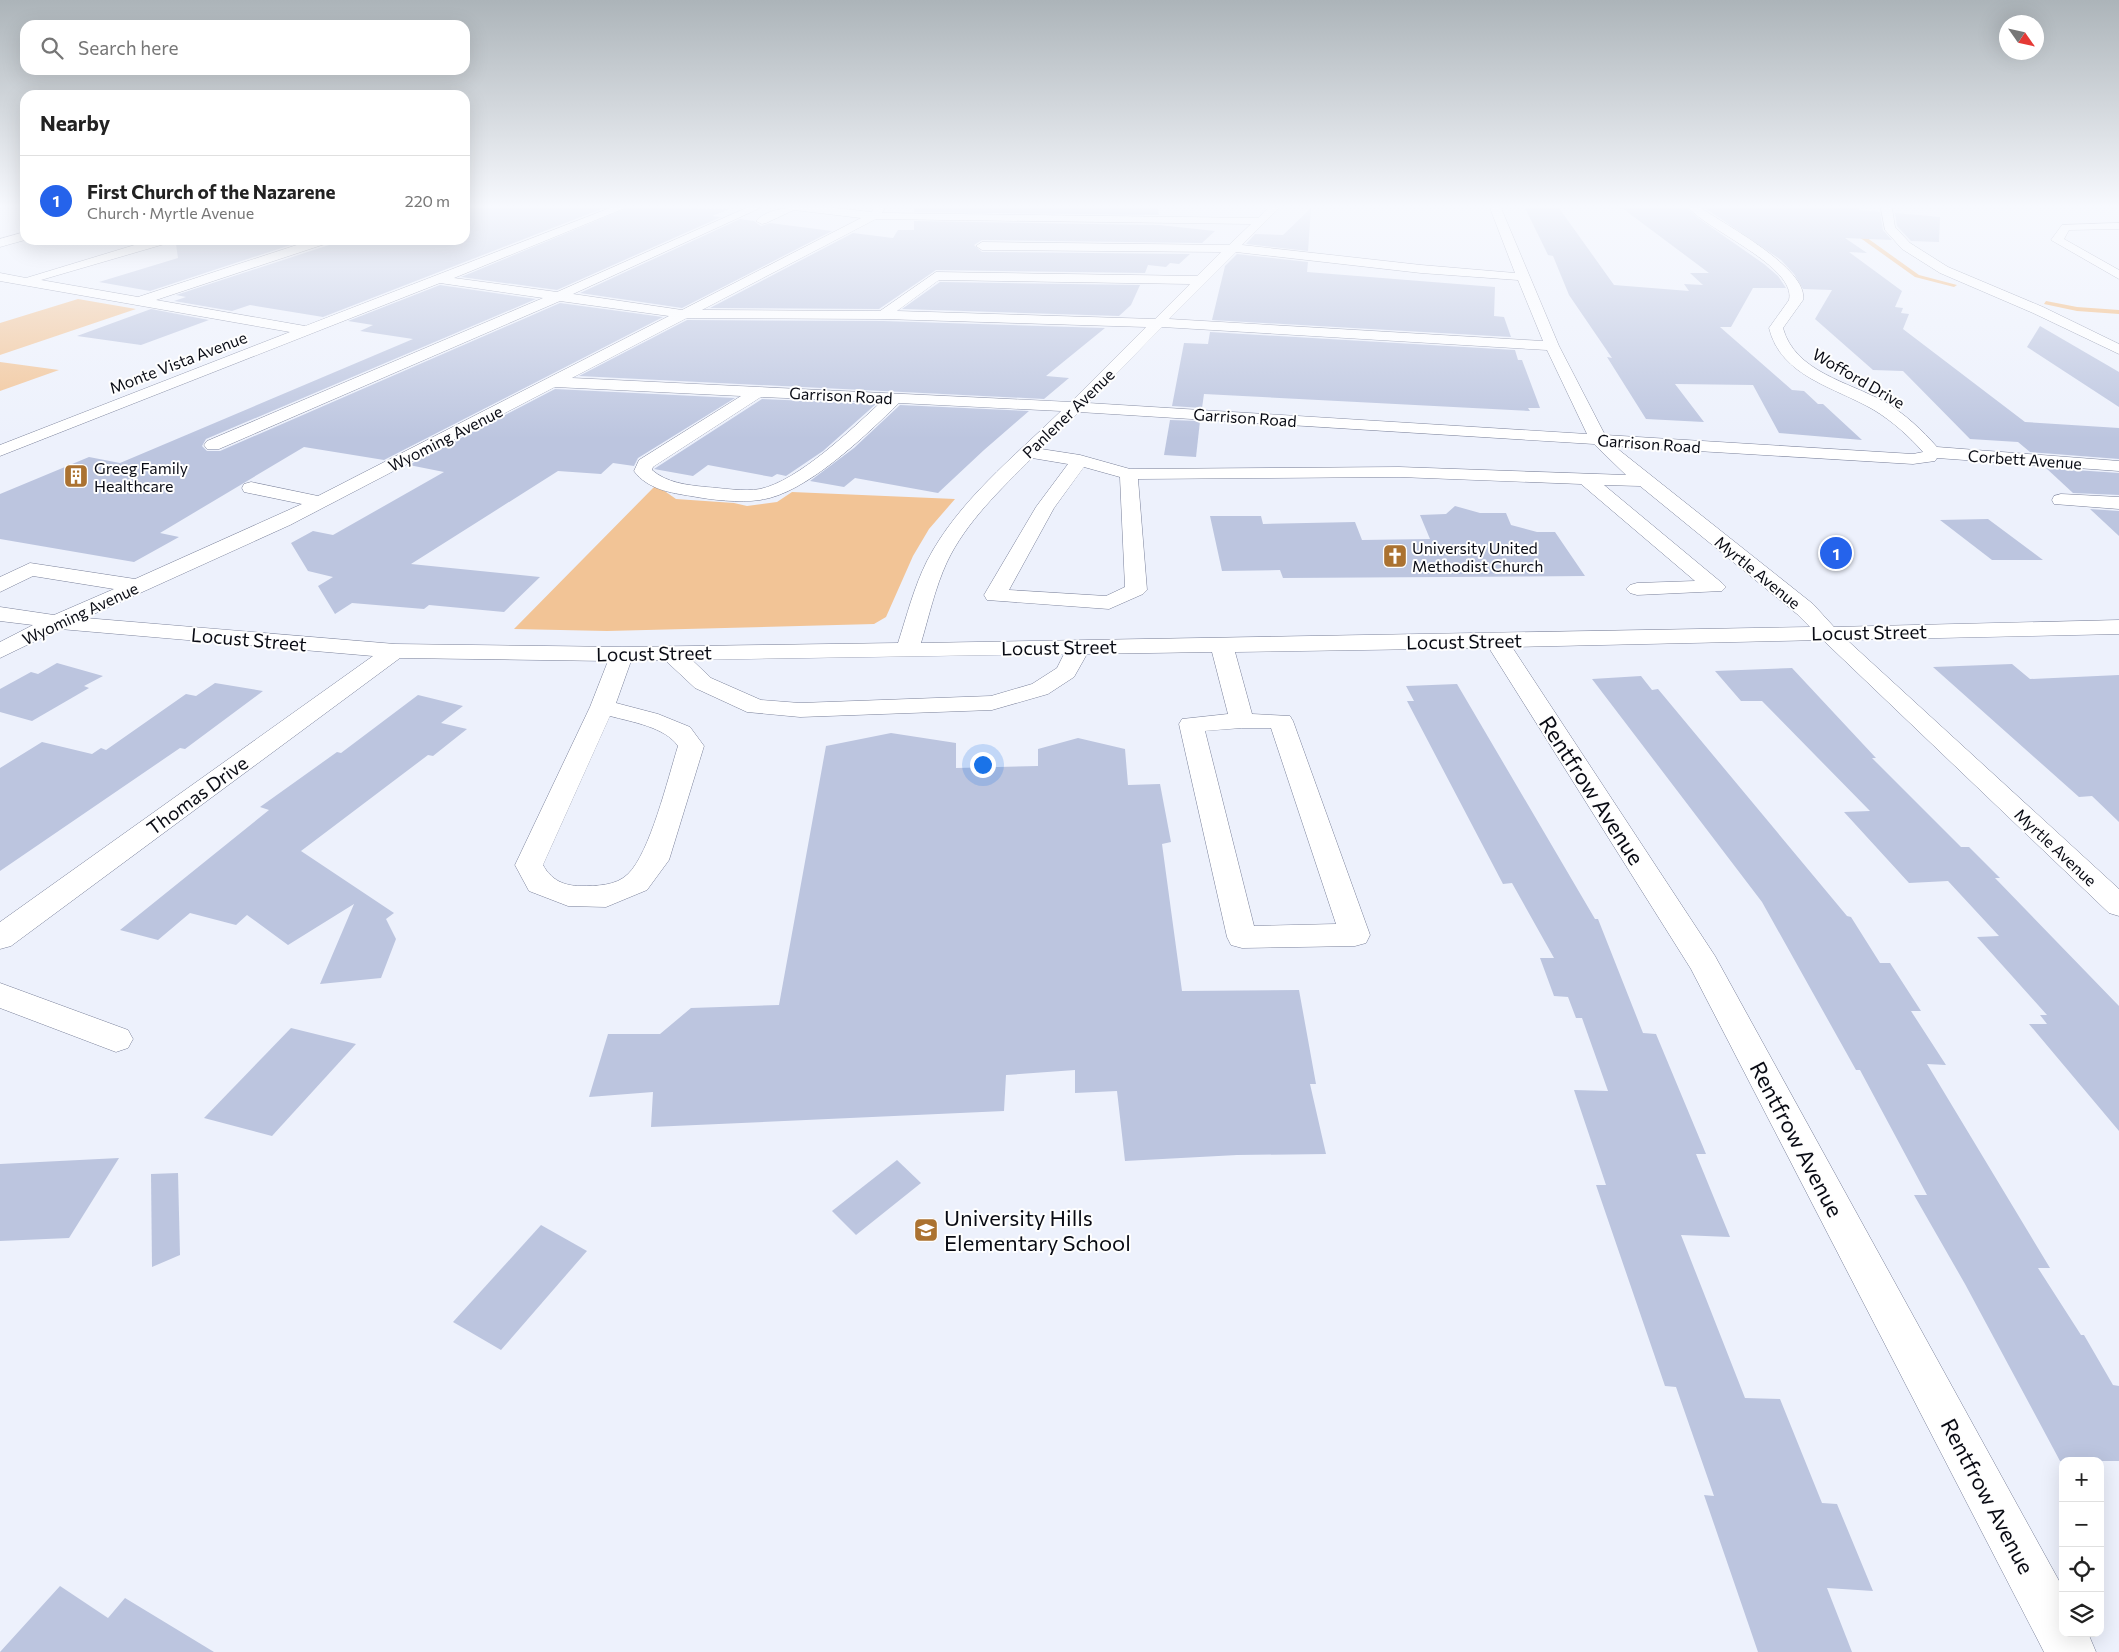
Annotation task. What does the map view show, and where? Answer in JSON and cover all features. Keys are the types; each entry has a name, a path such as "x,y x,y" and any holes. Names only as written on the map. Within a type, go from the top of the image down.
{"street":[{"path":"47,285 140,301 306,337 375,316"},
{"path":"140,301 188,285"},
{"path":"78,435 423,285"},
{"path":"481,285 682,314 883,315 1159,323 1552,346"},
{"path":"213,445 583,285"},
{"name":"Wyoming Avenue","path":"0,651 57,622 321,502 737,285"},
{"path":"883,315 924,285"},
{"name":"Panlener Avenue","path":"908,648 931,575 944,548 974,510 1027,452 1076,406 1196,285"},
{"name":"Myrtle Avenue","path":"1526,285 1552,346 1599,440 1616,458 1804,609 1848,654 2119,906"},
{"name":"Wofford Drive","path":"1794,285 1797,290 1797,299 1776,328 1780,342 1792,357 1821,378 1880,407 1920,439 1932,452"},
{"path":"1980,285 2119,350"},
{"name":"Monte Vista Avenue","path":"0,451 282,341 306,337"},
{"name":"Garrison Road","path":"554,382 1076,406 1913,460 1929,457 1932,452"},
{"path":"759,392 645,464 643,470 646,476 682,490 759,495 769,493 790,484 812,469 878,415 895,398"},
{"path":"1027,452 1080,460 1129,474 1399,472 1645,481"},
{"name":"Corbett Avenue","path":"1932,452 2119,466"},
{"path":"1080,460 1045,507 995,595 1109,604 1136,590 1129,474"},
{"path":"1586,479 1715,587 1637,589"},
{"path":"251,488 321,502"},
{"path":"2061,500 2119,503"},
{"path":"1686,563 1740,558"},
{"path":"0,586 30,569 138,586"},
{"name":"Locust Street","path":"0,614 57,622 395,651 622,654 908,648 1496,641 2119,627"},
{"name":"Rentfrow Avenue","path":"1496,641 1704,964 2071,1652"},
{"path":"1222,645 1242,721"},
{"path":"671,653 702,683 756,707 800,710 992,703 1040,689 1066,672 1080,646"},
{"name":"Thomas Drive","path":"0,938 395,651"},
{"path":"602,707 649,719 681,732 691,746 654,860 637,882 606,897 568,896 539,884 528,865 602,707 622,654"},
{"path":"1242,721 1281,721 1355,935 1242,937 1191,724 1242,721"},
{"path":"0,996 116,1039"}],"shaded area":[{"path":"78,299 136,309 0,355 0,323"},
{"path":"0,362 59,370 0,391"},
{"path":"656,485 676,499 734,503 747,506 777,502 792,492 955,499 929,529 913,556 886,617 874,624 607,631 514,629"}],"building":[{"path":"117,285 168,285 150,291"},
{"path":"206,285 405,285 323,317 250,305 232,311 174,301 186,297 176,295"},
{"path":"440,285 536,299 206,439 202,446 207,451 220,451 560,303 663,317 384,460 304,447 160,533 179,537 134,562 0,539 0,494 89,457 120,463 413,339 360,331 373,325 348,321"},
{"path":"521,285 568,285 557,290"},
{"path":"597,285 727,285 682,308 580,293"},
{"path":"754,285 914,285 879,309 710,308"},
{"path":"936,285 1140,285 1131,305 1119,316 902,309"},
{"path":"1220,285 1471,285 1495,287 1494,316 1504,317 1511,337 1212,320"},
{"path":"1565,285 1615,285 1689,291 1685,285 1784,285 1786,288 1753,288 1731,327 1720,327 1792,390 1804,391 1818,404 1823,404 1862,440 1779,433 1753,385 1675,384 1704,422 1646,419 1607,357 1612,358 1569,295"},
{"path":"1801,285 1894,285 1902,291 1895,307 1903,308 1901,313 1909,314 1903,329 2025,422 2119,428 2119,459 2030,452 2018,442 1970,439 1903,371 1873,370 1815,319 1832,290 1803,289"},
{"path":"151,309 209,320 141,345 77,336"},
{"path":"687,320 883,321 1105,328 1046,376 1069,378 1044,399 579,376"},
{"path":"2040,326 2119,372 2119,407 2027,347"},
{"path":"1210,332 1515,350 1518,360 1522,360 1540,408 1528,408 1530,411 1204,394 1202,408 1172,406 1184,343 1208,344"},
{"path":"555,389 735,398 638,458 634,466 613,463 601,474 558,471 411,564 540,577 504,612 429,605 424,609 352,603 335,614 318,586 333,577 308,571 291,543 313,531 333,535 444,472 409,465"},
{"path":"762,399 876,404 823,451 786,476 777,474 772,477 708,465 693,476 654,469"},
{"path":"900,405 1029,411 938,493 855,478 844,487 810,481 854,448"},
{"path":"1170,420 1200,421 1196,457 1164,455"},
{"path":"2046,468 2119,473 2119,495 2073,493"},
{"name":"University United Methodist Church","path":"1455,506 1480,513 1506,513 1511,525 1537,532 1555,532 1585,576 1283,578 1280,570 1222,571 1210,516 1261,516 1263,524 1355,522 1362,540 1430,539 1420,515 1446,514"},
{"path":"2090,509 2119,511 2119,536"},
{"path":"1988,519 2043,560 1992,560 1940,520"},
{"path":"57,663 103,676 84,686 89,688 32,721 0,712 0,689 31,672 38,674"},
{"path":"2012,664 2030,679 2119,675 2119,822 2092,796 2079,797 1933,667"},
{"path":"1792,668 1876,758 1872,758 1961,847 1969,847 2000,878 1995,878 2119,1006 2119,1131 2029,1024 2047,1024 2040,1015 2047,1015 1977,937 1999,936 1948,881 1909,883 1844,812 1870,811 1762,701 1741,701 1715,671"},
{"path":"1641,676 1652,690 1658,689 1847,916 1851,917 1880,963 1890,963 1921,1011 1911,1011 1946,1065 1927,1064 2050,1268 2038,1268 2081,1335 2084,1335 2113,1385 2119,1386 2119,1461 2104,1461 2104,1457 2059,1457 2059,1459 1965,1284 1914,1195 1927,1195 1860,1070 1856,1070 1762,902 1592,679"},
{"path":"215,683 263,691 185,749 180,748 0,871 0,768 42,742 92,754 101,748 106,750 186,694 196,696"},
{"path":"1457,684 1595,919 1598,919 1643,1033 1656,1034 1706,1154 1696,1154 1730,1237 1681,1235 1745,1398 1780,1399 1822,1503 1837,1504 1873,1591 1827,1588 1852,1652 1758,1652 1704,1495 1714,1496 1676,1387 1665,1386 1596,1185 1606,1185 1574,1090 1608,1091 1582,1018 1576,1018 1568,997 1554,996 1540,958 1554,958 1512,883 1503,884 1407,701 1414,701 1406,686"},
{"path":"418,695 463,706 441,723 467,729 433,756 428,755 301,851 394,913 386,919 396,939 381,978 320,984 354,904 288,945 247,915 236,925 190,913 158,940 120,930 269,810 260,807 337,752 341,753"},
{"path":"891,733 956,743 956,768 1038,766 1038,749 1078,738 1125,749 1128,785 1160,784 1171,842 1162,844 1182,991 1299,990 1316,1084 1310,1084 1326,1154 1237,1155 1125,1161 1117,1091 1075,1093 1075,1070 1006,1075 1004,1111 651,1127 653,1092 589,1097 608,1034 660,1034 691,1008 779,1005 826,746"},
{"path":"291,1028 356,1044 272,1136 204,1118"},
{"path":"119,1158 69,1238 0,1241 0,1164"},
{"path":"897,1160 921,1183 856,1235 832,1211"},
{"path":"178,1173 180,1255 152,1267 151,1174"},
{"path":"541,1225 587,1251 501,1350 453,1322"},
{"path":"60,1586 108,1618 125,1598 214,1652 0,1652"}],"waterway":[{"path":"2046,303 2077,309 2119,312"}],"place":[{"name":"Greeg Family Healthcare","path":"76,476"},
{"name":"First Church of the Nazarene","path":"1836,553"},
{"name":"University United Methodist Church","path":"1395,556"},
{"name":"University Hills Elementary School","path":"926,1230"}]}
